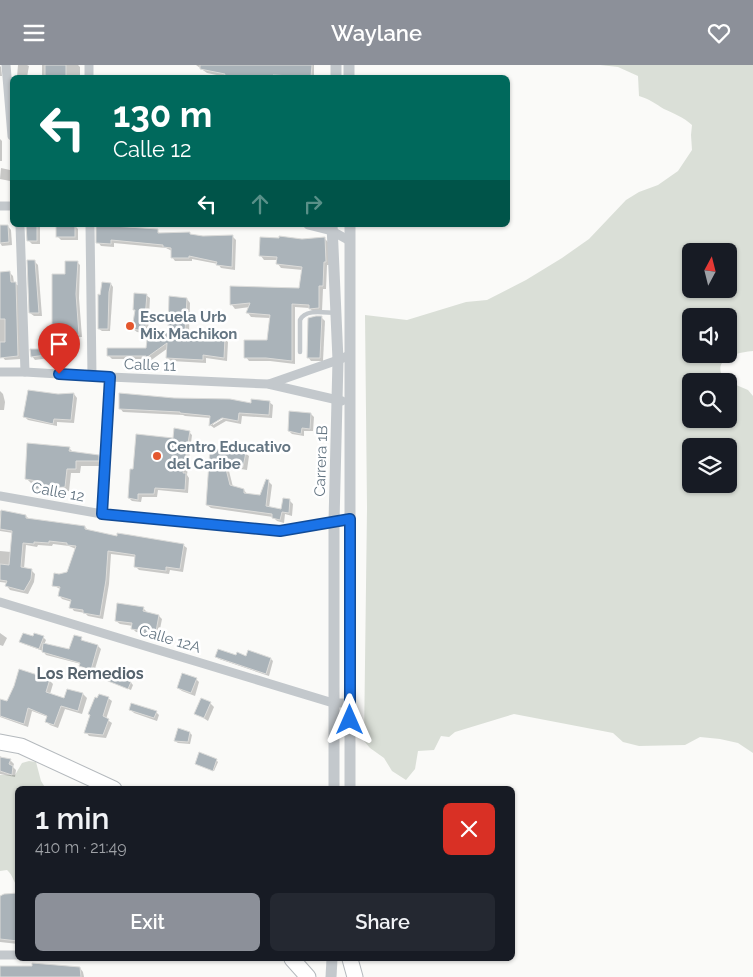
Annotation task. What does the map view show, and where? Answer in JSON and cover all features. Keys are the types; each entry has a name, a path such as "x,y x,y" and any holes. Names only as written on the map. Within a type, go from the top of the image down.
{"highway":[{"path":"0,742 21,747 107,786"},
{"path":"294,961 308,977"},
{"path":"351,961 355,977"}],"street":[{"path":"6,65 10,112"},
{"path":"20,227 25,372"},
{"path":"90,227 92,376"},
{"name":"Carrera 1B","path":"334,786 334,522 344,401 350,355 350,227"},
{"path":"332,228 350,241"},
{"name":"Carrera 1B","path":"332,228 338,360 344,401 350,519 350,786"},
{"path":"268,384 350,355"},
{"name":"Calle 11","path":"0,372 268,384"},
{"path":"102,514 110,377"},
{"path":"268,384 344,401"},
{"name":"Calle 12","path":"0,495 102,514 280,531 350,519"},
{"name":"Calle 12A","path":"0,603 333,703 350,703"},
{"path":"0,955 15,955"},
{"path":"331,977 332,961"},
{"path":"348,977 350,961"}],"lane":[{"path":"300,352 300,320 303,315 307,313 336,313"}],"shaded area":[{"path":"600,65 753,65 753,351 737,354 737,308 682,308 682,363 722,363 721,373 682,373 682,428 737,428 737,385 748,390 753,396 753,753 738,743 700,737 685,745 639,746 623,742 613,733 514,714 455,732 449,737 441,736 434,750 418,751 415,769 406,780 392,771 384,758 364,741 367,508 365,315 407,320 466,302 487,300 526,280 562,258 589,239 626,200 639,192 658,185 678,171 692,150 692,125 679,116 639,96 638,76 618,67"},
{"path":"36,762 44,786 15,786 15,882 7,870 0,871 0,775 15,775 22,763"}],"building":[{"path":"45,65 66,65 66,75 45,75"},
{"path":"200,65 312,65 311,75 225,75 200,69"},
{"path":"0,225 8,225 9,242 0,243"},
{"path":"26,227 37,227 37,241 27,241"},
{"path":"56,227 75,227 75,237 56,237"},
{"path":"96,227 158,229 158,233 190,232 190,234 203,236 233,235 232,267 216,265 217,262 189,256 189,258 171,258 171,248 163,247 163,245 111,240 111,244 96,243"},
{"path":"279,236 302,239 325,237 326,262 324,262 323,286 319,286 319,308 309,309 309,305 292,304 292,361 244,358 244,340 267,340 270,315 246,313 250,303 230,305 230,286 299,288 302,267 276,264 277,257 259,256 260,237 279,238"},
{"path":"27,260 35,260 39,313 29,313"},
{"path":"65,261 78,261 76,294 79,335 52,335 52,274 65,274"},
{"path":"10,271 11,282 16,282 18,356 0,358 0,342 5,342 5,319 0,319 0,272"},
{"path":"102,282 111,283 108,329 98,329 98,294 100,295"},
{"path":"134,293 147,294 145,331 132,329 135,310 133,310"},
{"path":"169,296 187,298 185,332 206,331 205,339 225,338 224,358 203,355 203,360 166,358 167,343 146,358 146,356 107,356 107,348 146,348 148,332 168,333"},
{"path":"322,316 320,358 307,358 308,318"},
{"path":"30,349 54,349 54,354 31,357"},
{"path":"28,390 58,394 74,393 71,420 54,419 53,424 23,417"},
{"path":"119,393 174,398 230,399 251,403 251,399 270,401 269,415 239,413 238,421 222,418 209,426 210,416 180,412 119,409"},
{"path":"289,411 311,413 310,429 302,428 301,434 288,431"},
{"path":"174,428 190,431 183,473 186,473 185,490 155,488 154,494 138,494 138,500 128,498 130,469 133,469 136,434 173,438"},
{"path":"27,443 70,447 69,451 99,455 99,461 76,461 76,469 67,469 65,487 35,489 37,481 25,479"},
{"path":"210,448 246,452 243,467 225,465 230,485 244,489 244,493 260,495 266,479 269,480 266,506 281,509 283,498 290,499 289,513 282,512 280,520 272,518 272,514 206,505"},
{"path":"1,510 26,515 26,518 85,526 85,529 117,536 117,533 184,544 180,569 166,567 166,571 134,567 135,555 108,551 106,580 100,616 83,613 83,610 69,608 71,600 58,596 60,587 52,586 54,573 67,572 76,546 49,541 49,543 23,543 21,567 32,569 31,579 24,591 5,586 7,581 0,580 0,564 9,565 12,531 0,529"},
{"path":"117,603 144,607 143,611 159,615 155,637 143,634 144,631 131,629 132,623 115,621"},
{"path":"23,633 33,636 34,633 44,636 39,649 19,642"},
{"path":"74,635 82,637 81,640 98,645 91,670 79,666 80,663 42,652 43,643 69,649"},
{"path":"218,649 236,655 237,652 246,656 248,650 271,658 266,674 215,657"},
{"path":"19,669 50,679 46,692 64,698 67,689 83,693 78,711 61,706 54,725 45,722 47,716 28,708 24,724 0,716 0,699 7,701"},
{"path":"107,671 127,677 126,680 131,682 128,689 103,679"},
{"path":"182,673 197,678 191,693 177,688"},
{"path":"99,694 109,697 103,716 109,719 103,735 84,733 90,715 88,714 95,697 97,698"},
{"path":"201,698 211,702 204,718 194,714"},
{"path":"131,703 157,711 154,718 129,710"},
{"path":"178,728 190,732 188,742 174,741"},
{"path":"199,752 217,759 213,771 195,764"},
{"path":"0,757 11,759 9,764 13,766 12,775 0,771"},
{"path":"15,893 15,941 0,939 0,896"},
{"path":"32,963 80,967 81,977 0,977 0,966 32,966"}],"place":[{"name":"Escuela Urb Mix Machikon","path":"130,326"},
{"name":"Centro Educativo del Caribe","path":"157,456"}],"district":[{"name":"Los Remedios","path":"90,673"}],"route":[{"path":"59,374 110,377 102,514 280,531 350,519 350,720"}]}
